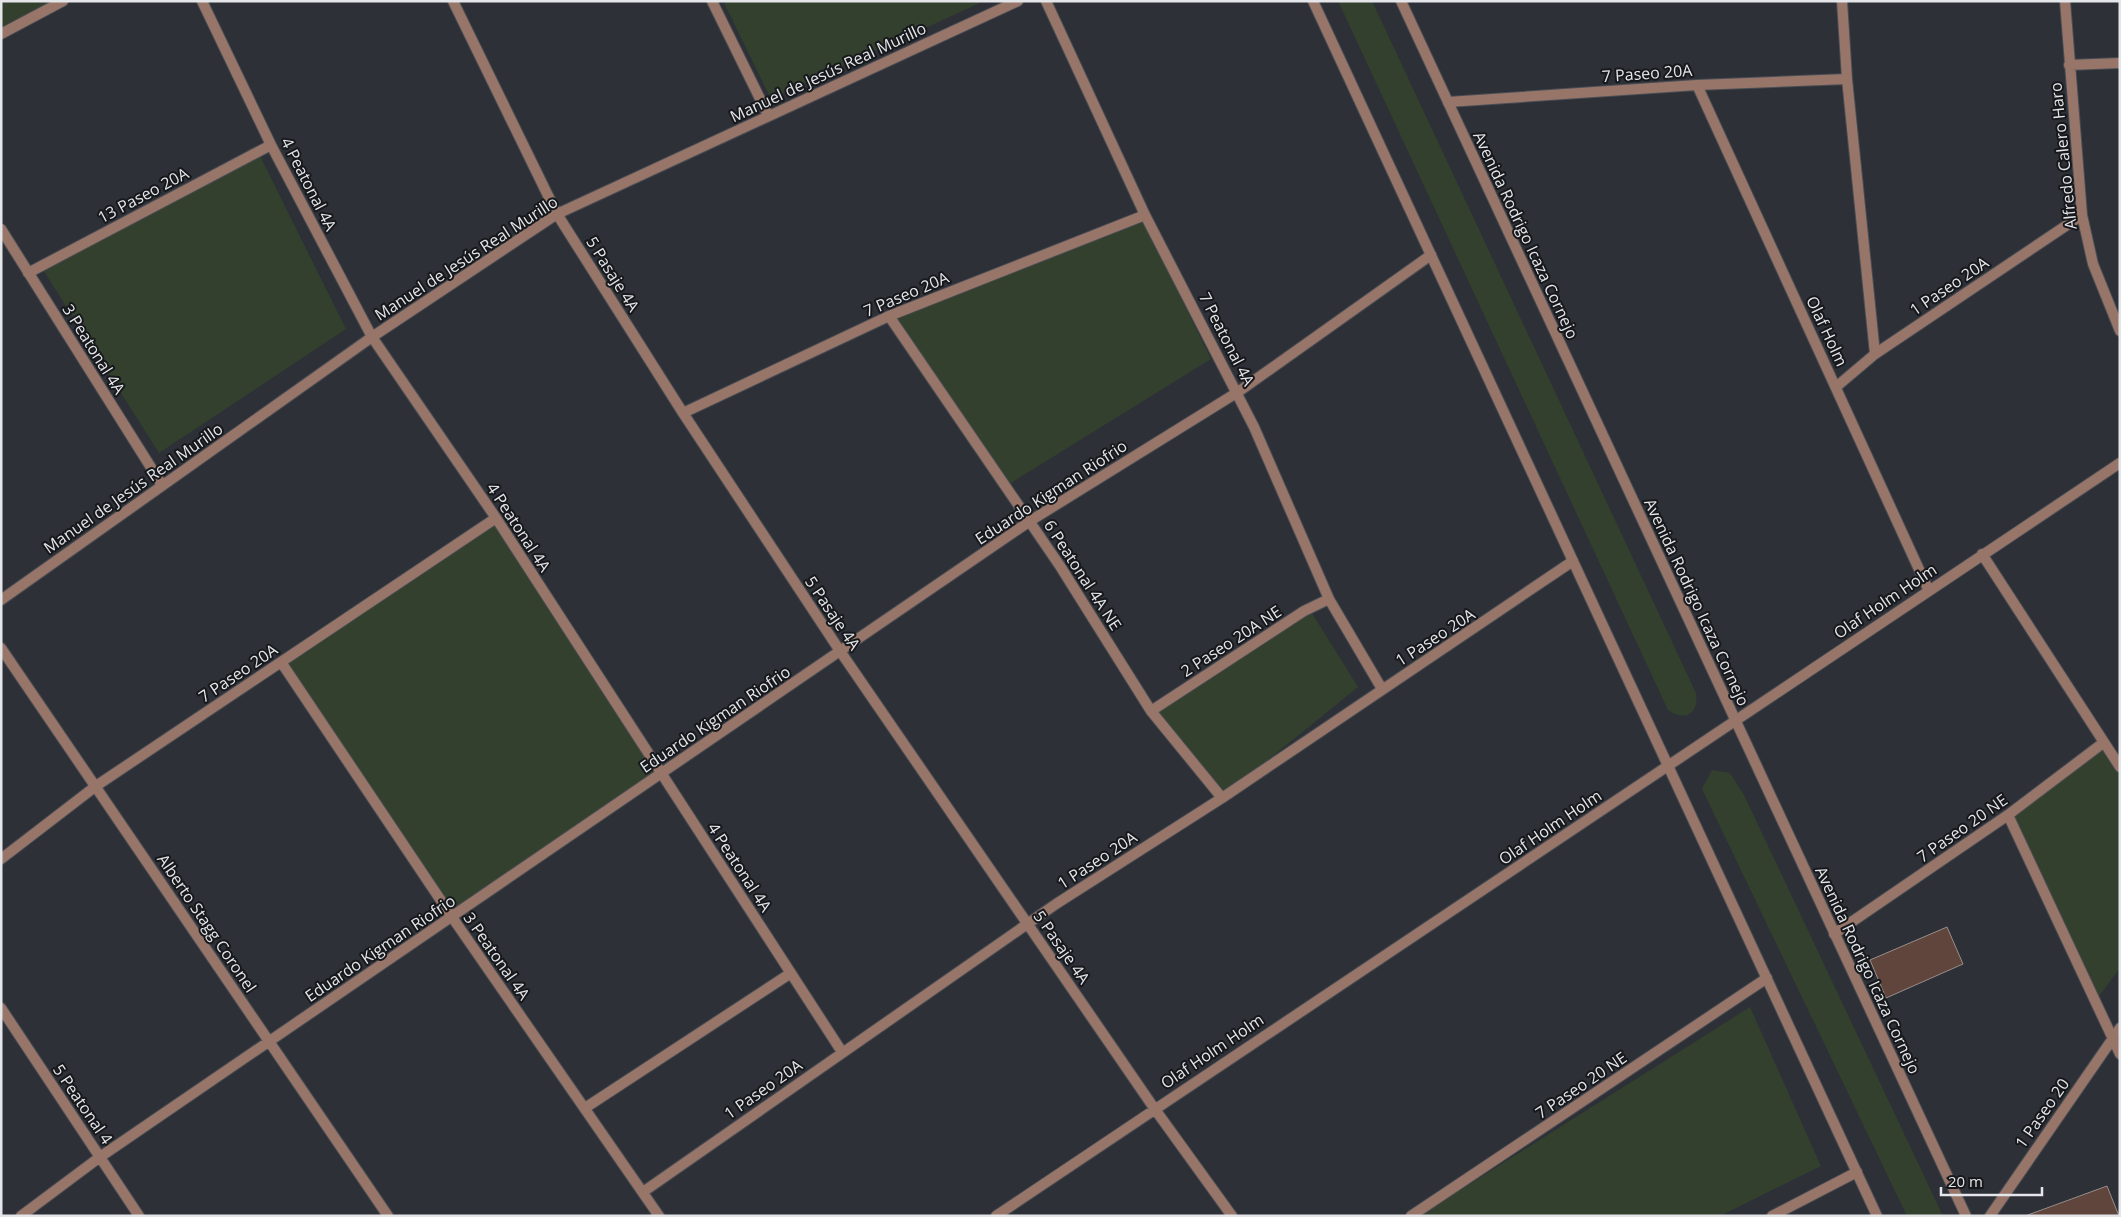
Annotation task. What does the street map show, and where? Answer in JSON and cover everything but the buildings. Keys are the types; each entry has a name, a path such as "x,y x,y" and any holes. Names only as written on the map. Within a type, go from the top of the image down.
{"street":[{"path":"1,34 62,1"},
{"name":"4 Peatonal 4A","path":"202,1 271,145 372,337 496,518 842,1052"},
{"name":"5 Pasaje 4A","path":"453,1 557,214 683,413 840,651 1154,1108 1232,1216"},
{"path":"712,1 768,115"},
{"name":"Manuel de Jesús Real Murillo","path":"1,600 372,337 557,214 1018,1"},
{"name":"7 Peatonal 4A","path":"1046,1 1145,215 1238,392 1329,599 1382,689"},
{"path":"1312,1 1877,1216"},
{"name":"Avenida Rodrigo Icaza Cornejo","path":"1401,1 1966,1216"},
{"name":"Olaf Holm","path":"1842,1 1847,79 1874,354"},
{"name":"Alfredo Calero Haro","path":"2065,1 2082,215 2093,264 2120,331"},
{"path":"2069,65 2120,64"},
{"name":"7 Paseo 20A","path":"1448,102 1697,85 1847,79"},
{"name":"Olaf Holm","path":"1697,85 1928,589"},
{"name":"13 Paseo 20A","path":"28,273 271,145"},
{"name":"7 Paseo 20A","path":"683,413 889,316 1145,215"},
{"name":"1 Paseo 20A","path":"1836,387 1874,354 2082,215"},
{"name":"3 Peatonal 4A","path":"1,229 162,485"},
{"name":"Eduardo Kigman Riofrio","path":"21,1216 100,1157 1030,521 1238,392 1431,255"},
{"name":"6 Peatonal 4A NE","path":"889,316 1004,487 1030,521 1151,711 1222,798"},
{"name":"Olaf Holm Holm","path":"996,1216 1154,1108 1736,722 1928,589 2120,463"},
{"name":"7 Paseo 20A","path":"1,859 96,786 496,518"},
{"path":"1982,554 2120,767"},
{"name":"1 Paseo 20A","path":"643,1192 1028,924 1222,798 1573,561"},
{"name":"2 Paseo 20A NE","path":"1151,711 1304,611 1329,599"},
{"name":"Alberto Stagg Coronel","path":"1,648 388,1216"},
{"name":"3 Peatonal 4A","path":"281,662 452,917 659,1216"},
{"name":"7 Paseo 20 NE","path":"1834,934 2008,816 2103,743"},
{"path":"2008,816 2120,1054"},
{"path":"585,1108 791,973"},
{"name":"7 Paseo 20 NE","path":"1412,1216 1767,978"},
{"name":"5 Peatonal 4","path":"1,1008 139,1216"},
{"name":"1 Paseo 20","path":"1990,1216 2120,1028"},
{"path":"1772,1216 1856,1172"}],"green space":[{"path":"1,1 63,1 1,34"},
{"path":"723,1 984,1 771,99"},
{"path":"1338,1 1372,1 1696,693 1695,706 1690,714 1674,714 1668,710"},
{"path":"255,146 346,329 159,453 42,268"},
{"path":"1143,220 1211,359 1006,486 892,317"},
{"path":"496,518 662,774 452,917 281,662"},
{"path":"1310,610 1358,687 1221,798 1157,709"},
{"path":"2103,743 2120,767 2120,968 2094,1003 2008,816"},
{"path":"1712,770 1730,773 1744,795 1943,1216 1907,1216 1702,789"},
{"path":"1750,1007 1821,1166 1720,1216 1419,1216"}]}
